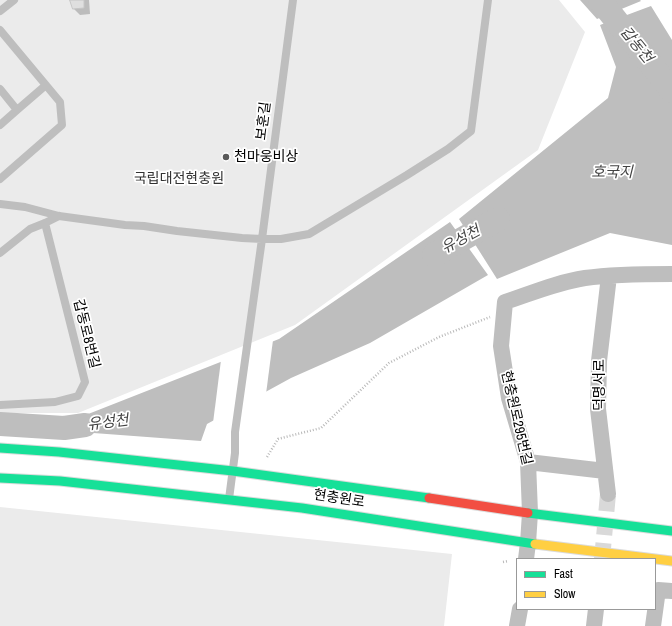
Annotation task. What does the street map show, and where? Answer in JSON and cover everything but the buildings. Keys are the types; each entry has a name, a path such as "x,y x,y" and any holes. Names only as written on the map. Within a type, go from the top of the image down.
{"main road":[{"name":"현충원로","path":"0,448 59,452 233,471 377,490 530,513 672,531"},
{"name":"현충원로","path":"0,478 60,481 302,508 528,543 648,558"},
{"name":"현충원로","path":"656,559 672,561"}],"street":[{"path":"504,312 506,302 546,288 584,278 672,274"},
{"name":"덕명서로","path":"608,494 598,408 599,361 610,276"},
{"name":"현충원로295번길","path":"504,312 501,346 509,398 528,462 530,513 526,558"},
{"path":"528,462 605,471"},
{"path":"656,604 658,590 672,591"},
{"path":"517,626 520,610"},
{"path":"594,626 596,610"},
{"path":"653,626 655,610"}],"lane":[{"path":"0,11 14,0"},
{"name":"보훈길","path":"229,500 233,471 235,432 262,240 293,0"},
{"path":"0,204 25,207 59,216 262,240 281,239 309,234 448,149 471,131 488,0"},
{"path":"0,30 60,102 62,125 0,179"},
{"path":"0,125 46,85"},
{"path":"0,89 17,110"},
{"path":"0,253 30,228 59,216"},
{"name":"갑동로8번길","path":"0,405 55,402 78,396 84,382 45,223"}],"path":[{"path":"267,457 278,439 322,428 389,363 439,337 504,312"},
{"path":"503,562 508,561"}],"green space":[{"name":"국립대전현충원","path":"0,0 559,0 585,32 538,150 295,325 78,413 0,413"},
{"path":"0,507 452,554 444,626 0,626"}],"water":[{"path":"580,0 640,0 641,1 597,19"},
{"name":"호국지","path":"651,6 672,40 672,245 610,233 497,279 459,219 608,98 616,67 600,25"},
{"path":"450,222 488,275 370,343 291,378 207,424 201,441 53,430 55,419 78,418 279,339"}],"pier":[{"path":"273,340 266,394 213,423 221,360"}],"waterway":[{"name":"갑동천","path":"600,0 672,91"},
{"name":"유성천","path":"434,255 498,219"},
{"name":"유성천","path":"0,424 64,428 85,425"}],"tunnel":[{"path":"602,558 608,494"}],"traffic: fast":[{"path":"0,448 59,452 233,471 429,498"},
{"path":"0,478 60,481 302,508 535,544"},
{"path":"528,513 672,531"}],"traffic: slow":[{"path":"535,544 648,558"},
{"path":"656,559 672,561"}],"traffic: jam":[{"path":"429,498 528,513"}],"place":[{"name":"천마웅비상","path":"226,157"}]}
